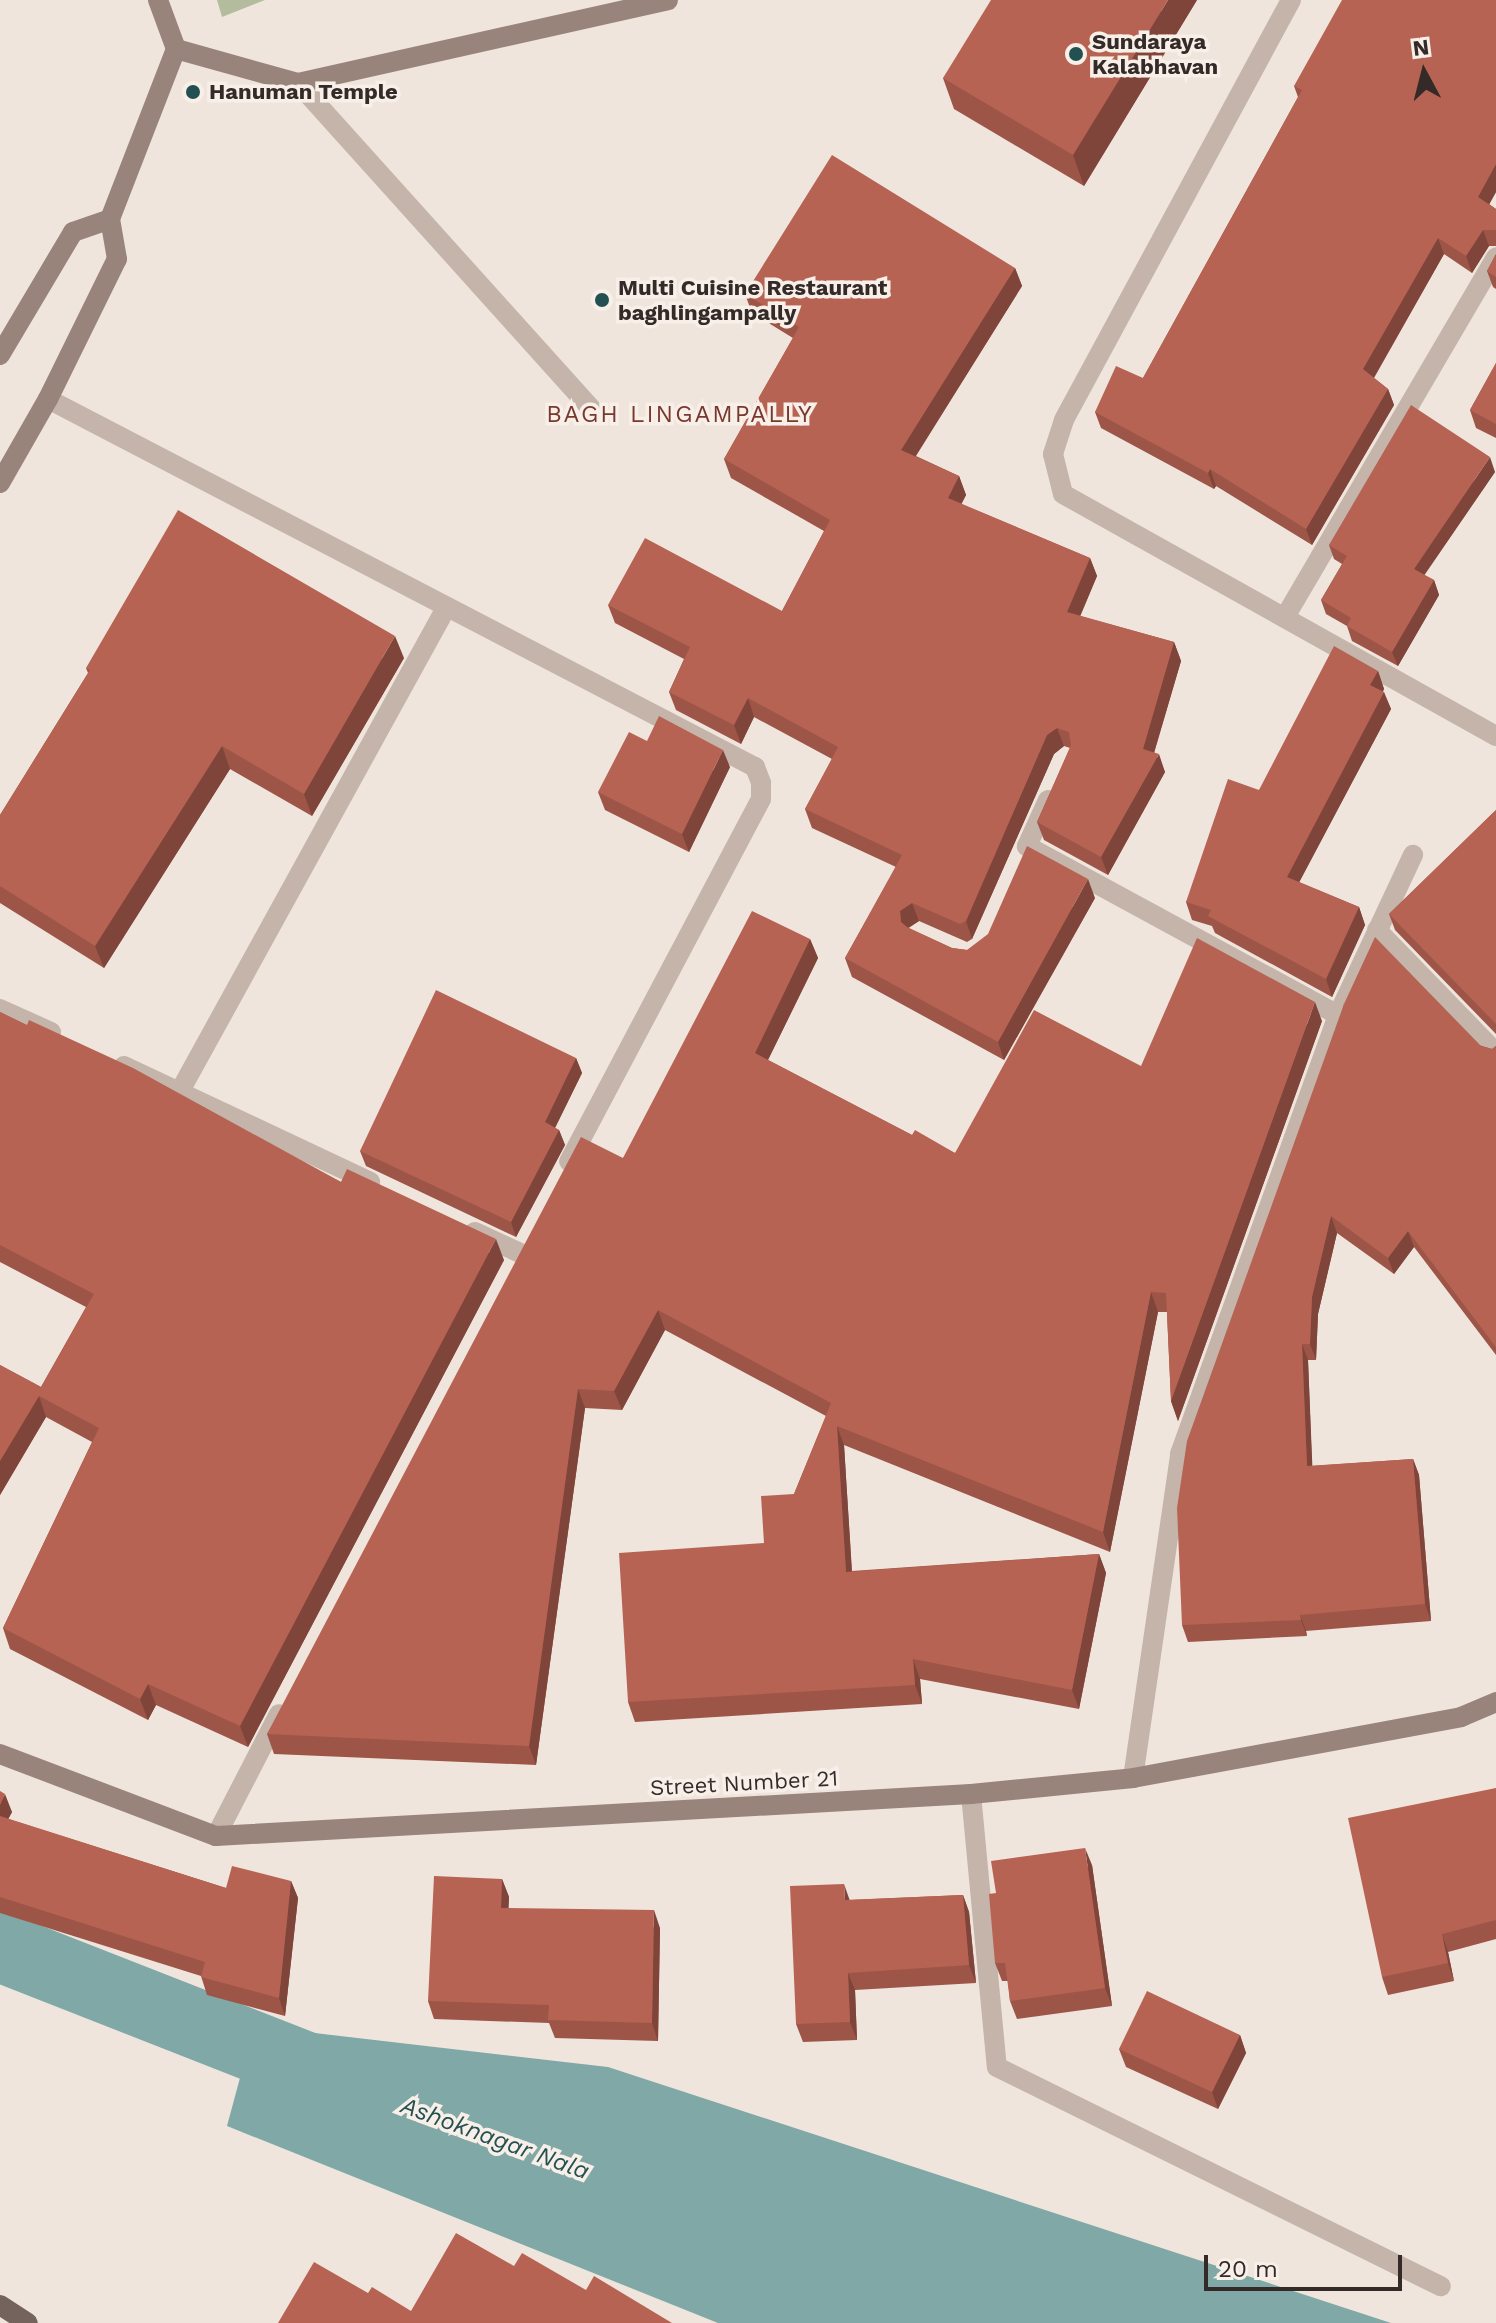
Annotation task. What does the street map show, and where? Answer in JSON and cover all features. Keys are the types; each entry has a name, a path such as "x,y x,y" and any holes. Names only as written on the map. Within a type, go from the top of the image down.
{"main road":[{"path":"0,2305 28,2323"}],"street":[{"path":"0,483 48,399 117,259 110,219 176,49 158,0"},
{"path":"176,49 298,83 668,0"},
{"path":"1291,0 1064,420 1053,454 1063,494 1496,736"},
{"path":"298,83 593,411"},
{"path":"0,355 73,232 110,219"},
{"path":"1285,617 1496,257"},
{"path":"48,399 755,767 761,783 761,799 557,1184"},
{"path":"180,1091 446,608"},
{"path":"1053,788 1024,853 1338,1015"},
{"path":"1133,1778 1180,1454 1338,1015 1413,855"},
{"path":"1377,930 1496,1053"},
{"path":"0,1009 69,1041"},
{"path":"111,1060 393,1193"},
{"path":"449,1220 520,1253"},
{"path":"216,1836 288,1698"},
{"name":"Street Number 21","path":"0,1754 216,1836 971,1794 1133,1778 1461,1717 1496,1702"},
{"path":"971,1794 997,2067 1441,2286"}],"green space":[{"path":"217,0 265,0 222,17"}],"water":[{"path":"254,2026 608,2067 1391,2323 718,2323 227,2126"}],"building":[{"name":"Sundaraya Kalabhavan","path":"991,0 1168,0 1073,155 943,78"},
{"path":"1342,0 1496,0 1496,164 1478,197 1496,209 1496,230 1483,230 1466,256 1438,238 1363,369 1388,389 1306,529 1210,469 1208,473 1095,412 1116,366 1143,378 1302,90 1294,86"},
{"path":"832,155 1015,268 901,450 959,476 948,498 1090,558 1067,612 1174,642 1143,749 1159,754 1101,857 1037,822 1071,745 1069,732 1057,728 1047,735 966,921 960,924 912,903 900,911 901,922 907,927 952,948 967,950 988,934 1027,846 1088,879 998,1042 845,958 902,855 805,809 838,747 748,698 734,725 669,692 690,647 608,605 645,538 782,611 830,520 724,459 799,327 745,294"},
{"path":"1496,254 1496,277 1487,271"},
{"path":"1496,363 1496,424 1470,410"},
{"path":"1411,405 1490,457 1414,569 1434,580 1392,652 1347,626 1351,618 1321,600 1347,556 1329,545"},
{"path":"178,510 395,636 304,794 222,746 95,946 0,886 0,815 90,670 86,668"},
{"path":"1334,646 1378,671 1370,685 1384,692 1287,877 1359,907 1326,979 1208,916 1211,910 1186,902 1228,779 1259,790"},
{"path":"659,716 723,750 682,834 598,792 629,732 647,741"},
{"path":"1496,810 1496,1024 1389,914"},
{"path":"752,911 810,939 755,1053 912,1135 915,1130 955,1153 1034,1010 1141,1066 1197,938 1315,1002 1171,1401 1166,1293 1151,1292 1103,1532 837,1426 846,1572 1099,1554 1072,1690 913,1659 915,1685 628,1702 619,1553 764,1543 761,1496 794,1494 831,1403 658,1310 614,1391 578,1389 529,1746 267,1734 581,1137 623,1158"},
{"path":"1375,937 1481,1046 1492,1049 1496,1046 1496,1347 1408,1231 1388,1258 1331,1216 1312,1297 1310,1344 1302,1344 1307,1466 1413,1459 1425,1604 1300,1615 1301,1620 1182,1625 1177,1508 1187,1441 1344,1004"},
{"path":"436,990 576,1058 545,1122 559,1130 511,1222 360,1151"},
{"path":"0,1012 27,1025 29,1020 133,1068 341,1182 347,1169 496,1239 240,1726 148,1684 140,1699 3,1628 99,1428 39,1396 0,1461 0,1365 41,1387 94,1294 0,1245"},
{"path":"1496,1788 1496,1920 1442,1934 1448,1963 1382,1977 1348,1818"},
{"path":"0,1816 226,1888 232,1866 291,1881 279,1998 201,1977 205,1962 0,1897"},
{"path":"1085,1848 1105,1988 1010,2001 1005,1963 995,1963 989,1894 996,1893 991,1861"},
{"path":"434,1876 502,1879 501,1908 654,1910 652,2023 548,2020 549,2005 428,2001"},
{"path":"844,1884 845,1900 963,1895 969,1965 848,1973 850,2022 796,2024 790,1886"},
{"path":"1147,1991 1240,2035 1212,2092 1119,2049"},
{"path":"456,2233 514,2266 522,2253 586,2290 594,2276 672,2323 278,2323 314,2262 368,2293 372,2287 411,2311"}],"waterway":[{"name":"Ashoknagar Nala","path":"0,1947 337,2079"}],"place":[{"name":"Sundaraya Kalabhavan","path":"1076,54"},
{"name":"Hanuman Temple","path":"193,92"},
{"name":"Multi Cuisine Restaurant baghlingampally","path":"602,300"}],"district":[{"name":"BAGH LINGAMPALLY","path":"680,415"}]}
